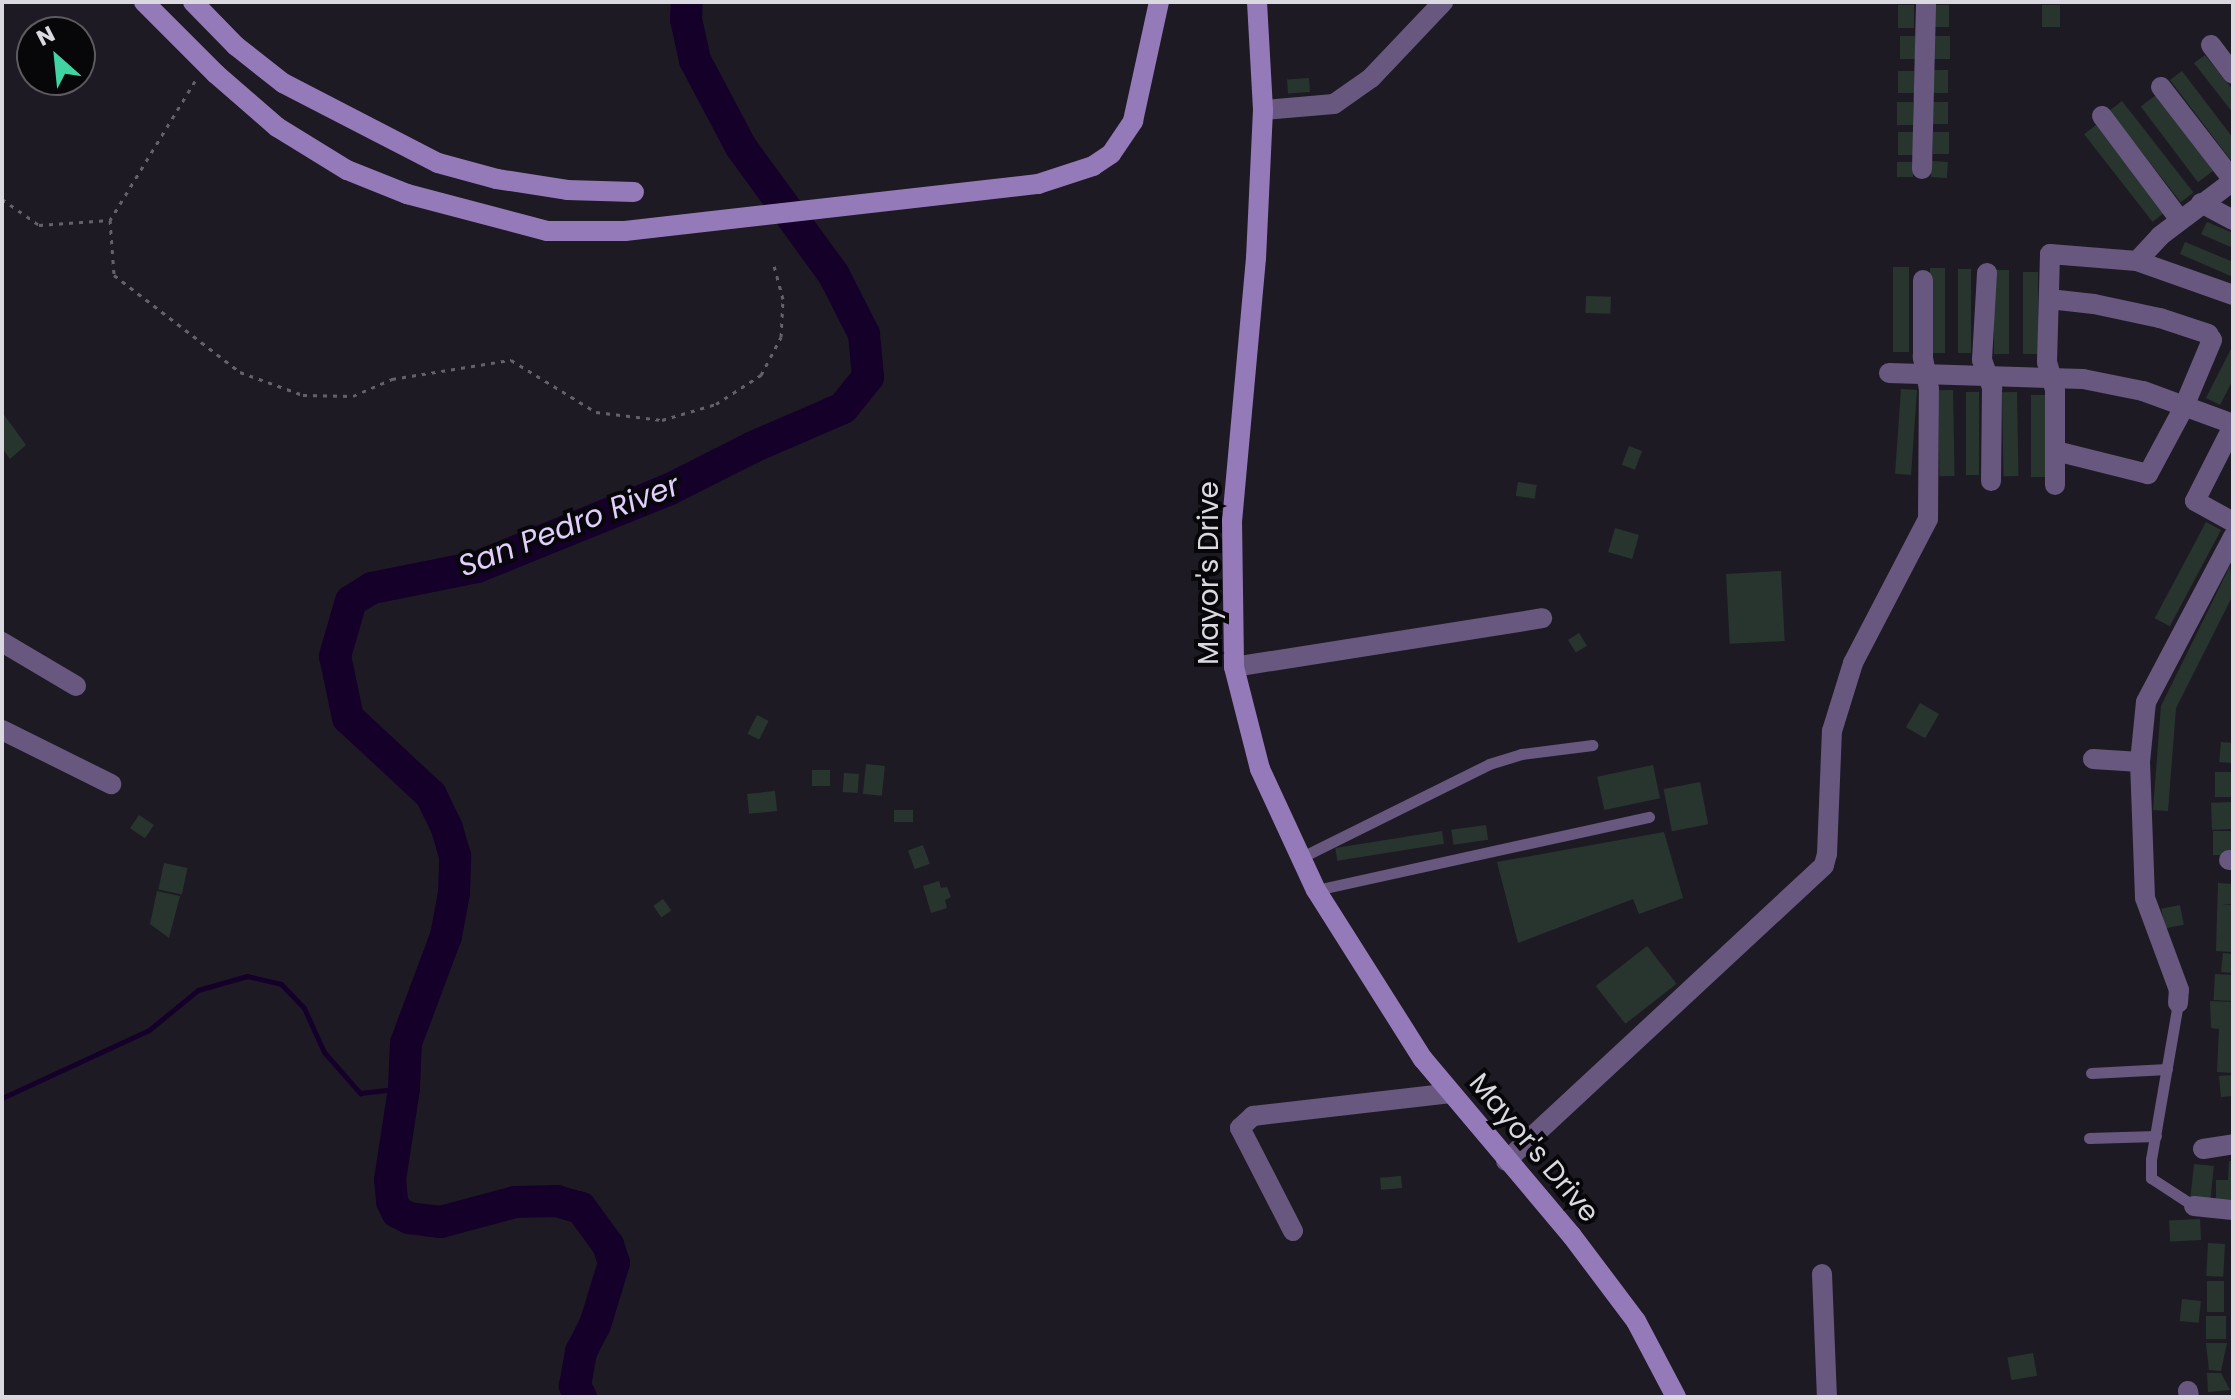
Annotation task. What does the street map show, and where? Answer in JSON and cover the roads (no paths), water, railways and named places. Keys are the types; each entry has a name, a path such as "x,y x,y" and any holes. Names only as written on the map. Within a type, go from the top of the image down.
{"street":[{"path":"144,2 206,64 277,127 347,170 458,209 547,231 625,231 975,192 1038,184 1093,166 1111,154 1133,121 1159,2"},
{"path":"193,2 236,46 283,83 438,163 497,179 567,190 634,192"},
{"name":"Mayor's Drive","path":"1257,2 1263,110 1252,311 1232,520 1234,667 1260,769 1316,890 1423,1059 1572,1236 1636,1321 1676,1397"},
{"path":"1263,110 1334,104 1371,78 1443,2"},
{"path":"1922,169 1926,2"},
{"path":"2211,45 2233,74"},
{"path":"2137,261 2160,236 2233,180 2161,87"},
{"path":"2102,116 2180,220"},
{"path":"2201,203 2233,220"},
{"path":"2055,485 2055,390 2047,362 2050,254 2137,261 2233,295"},
{"path":"1987,273 1982,360 1992,388 1991,481"},
{"path":"1506,1161 1824,865 1832,731 1836,717 1853,663 1928,519 1929,389 1923,280"},
{"path":"2049,299 2094,304 2208,334 2212,347 2148,474 2056,451"},
{"path":"1889,373 2051,376 2143,391 2183,409 2233,425 2195,501 2233,522"},
{"path":"2178,1003 2179,990 2145,898 2140,762 2146,702 2233,537"},
{"path":"1234,667 1542,618"},
{"path":"2,642 76,686"},
{"path":"2,730 111,784"},
{"path":"2093,759 2140,762"},
{"path":"1293,1231 1240,1128 1253,1116 1451,1093"},
{"path":"2203,1149 2233,1144"},
{"path":"2194,1206 2233,1210"},
{"path":"1822,1274 1827,1397"}],"lane":[{"path":"1302,857 1489,764 1521,754 1592,745"},
{"path":"1316,890 1649,817"},
{"path":"2178,1003 2151,1178 2194,1206"},
{"path":"2091,1073 2167,1069"},
{"path":"2089,1138 2156,1136"}],"waterway":[{"name":"San Pedro River","path":"581,1397 575,1386 581,1352 595,1325 614,1263 608,1245 581,1208 557,1201 515,1202 441,1222 409,1218 397,1212 392,1201 390,1180 404,1088 406,1043 446,936 454,893 455,856 447,828 431,795 348,718 335,656 351,601 372,588 477,567 668,490 753,447 843,408 868,377 864,334 834,275 741,147 695,60 686,19 687,2"},
{"path":"2,1098 149,1030 198,990 247,976 281,984 304,1008 324,1052 360,1093 404,1088"},
{"path":"570,1397 575,1386"}]}
